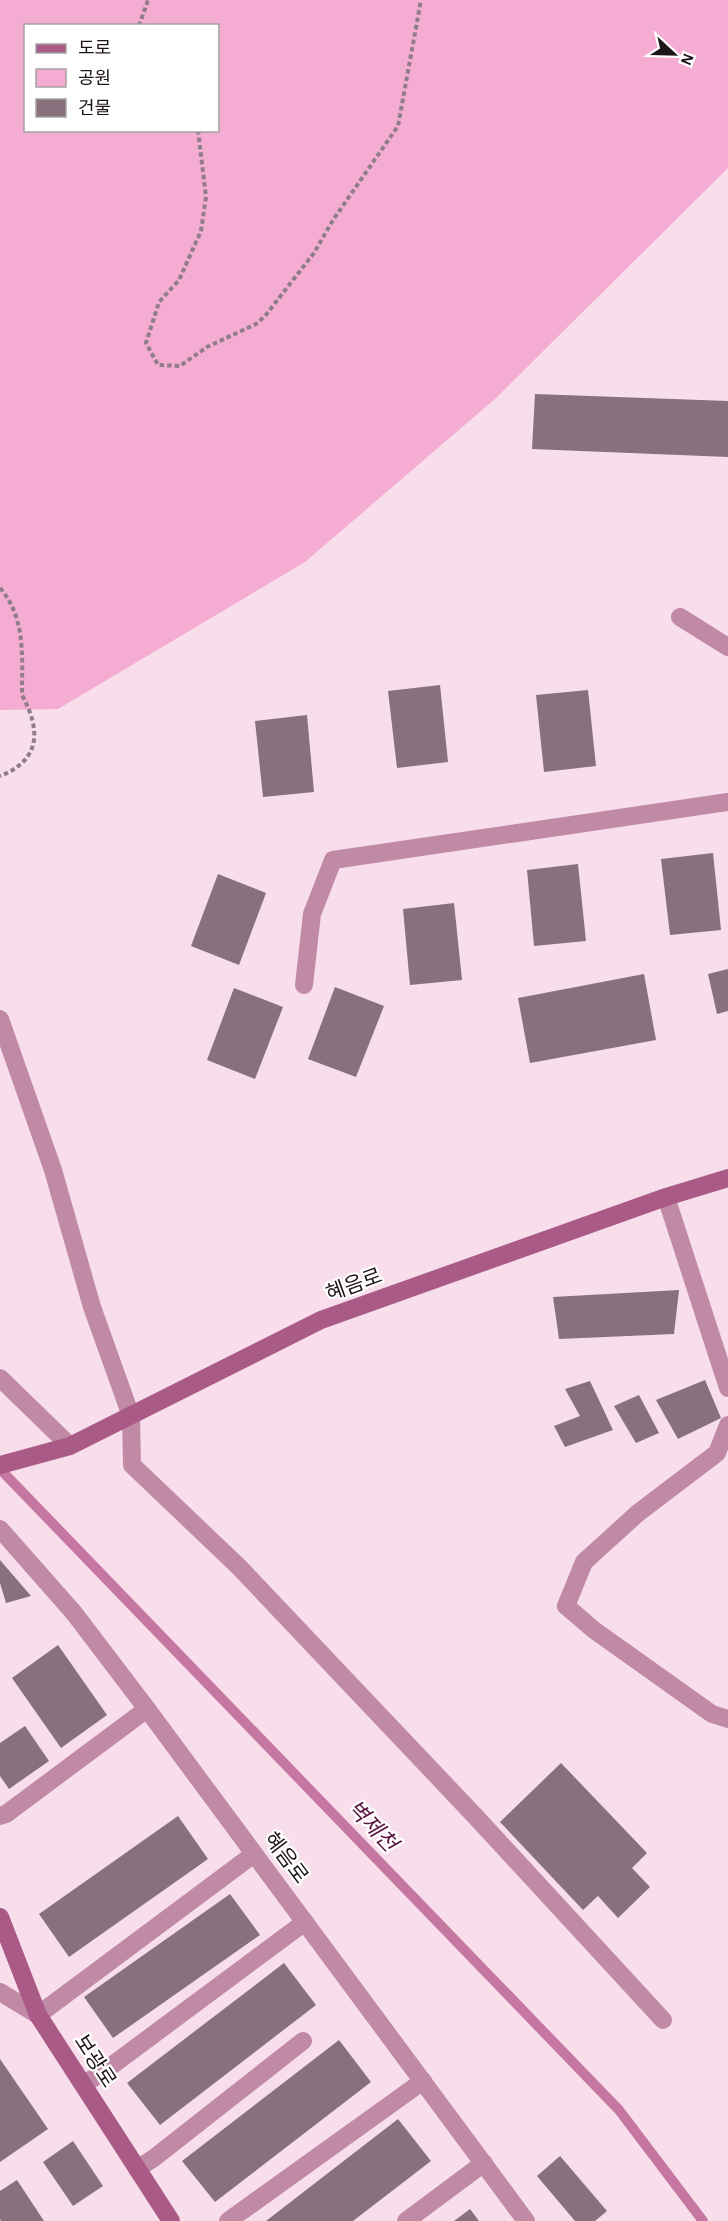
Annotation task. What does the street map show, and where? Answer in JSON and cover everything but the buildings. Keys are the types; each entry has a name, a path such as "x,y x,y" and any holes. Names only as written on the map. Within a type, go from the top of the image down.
{"main road":[{"name":"혜음로","path":"0,1465 70,1446 321,1320 666,1197 728,1178"},
{"name":"보광로","path":"0,1917 38,2015 171,2221"}],"street":[{"path":"680,617 728,647"},
{"path":"303,985 312,914 333,860 728,802"},
{"path":"0,1019 53,1170 92,1307 131,1416 132,1465 239,1567 475,1815 663,2020"},
{"path":"666,1197 728,1388"},
{"path":"0,1377 70,1446"},
{"path":"728,1425 717,1453 638,1514 584,1562 566,1606 594,1630 703,1707 728,1719"},
{"name":"혜음로","path":"0,1529 74,1613 147,1708 526,2221"},
{"path":"0,1816 6,1814 147,1708"},
{"path":"0,1992 38,2015 254,1854"},
{"path":"83,2084 99,2075 305,1922"},
{"path":"137,2169 303,2041"},
{"path":"228,2221 423,2081"},
{"path":"406,2221 484,2163"}],"path":[{"path":"140,24 148,0"},
{"path":"198,132 206,197 201,231 178,280 159,302 146,343 158,365 180,366 207,347 256,324 265,316 314,253 333,220 398,126 421,0"},
{"path":"0,588 11,603 22,637 22,694 36,738 28,759 12,771 0,776"}],"green space":[{"path":"0,0 728,0 728,168 496,398 305,562 58,709 0,710"}],"waterway":[{"name":"벽제천","path":"0,1469 619,2110 703,2221"}]}
